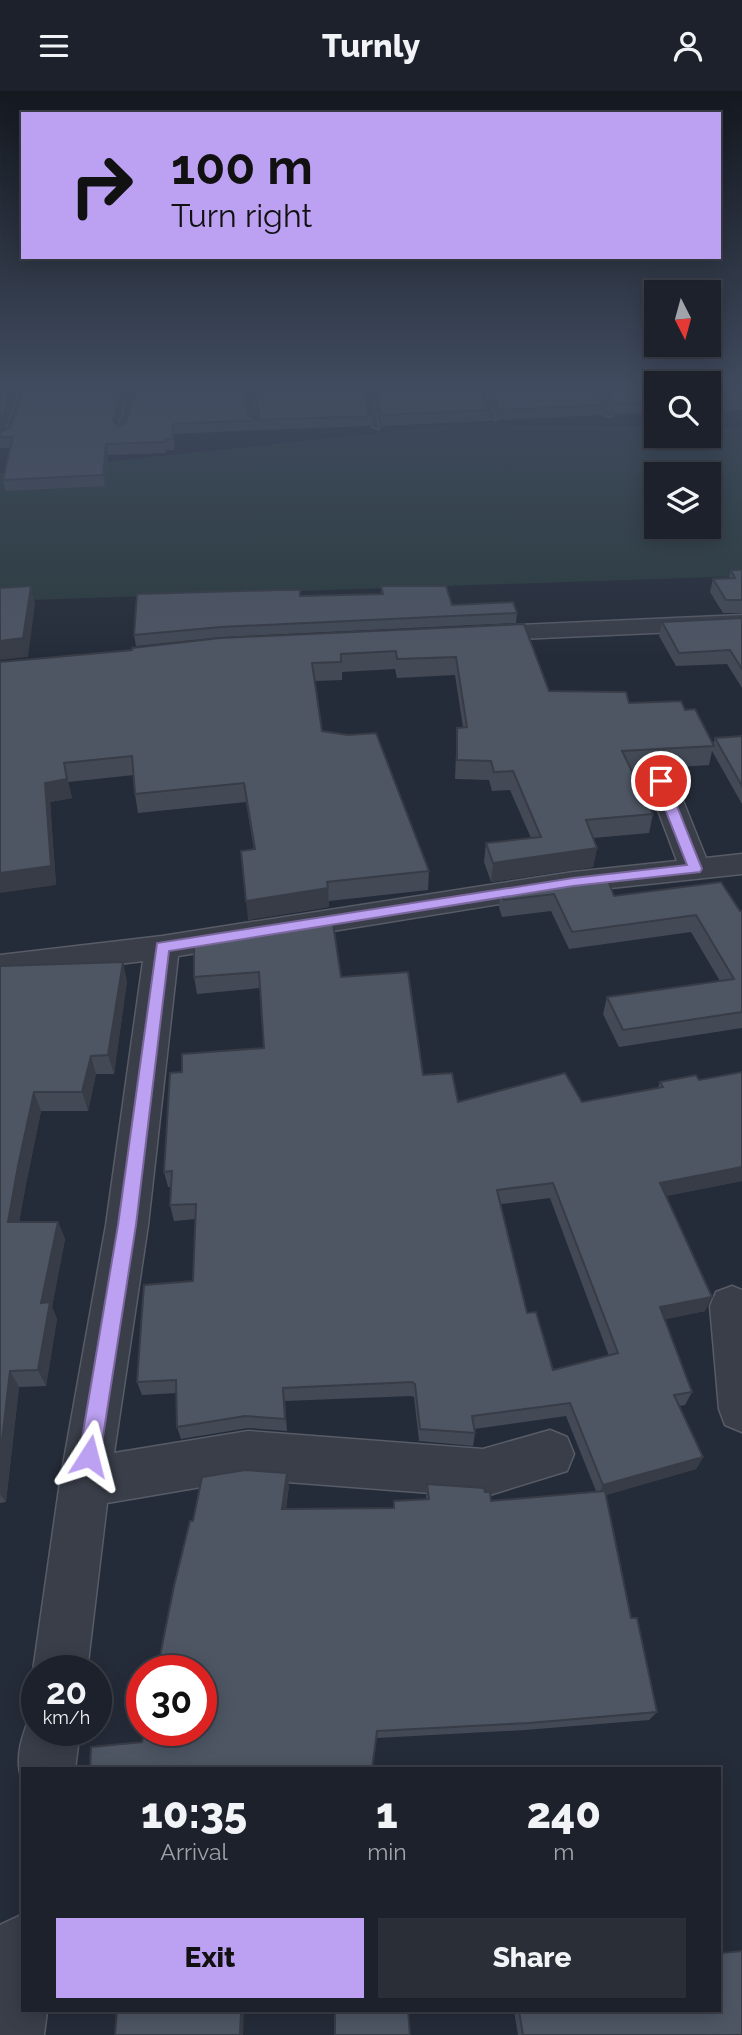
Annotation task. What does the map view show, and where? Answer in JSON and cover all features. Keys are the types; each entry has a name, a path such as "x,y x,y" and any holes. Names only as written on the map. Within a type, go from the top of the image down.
{"street":[{"path":"459,635 742,622"},
{"path":"661,781 695,869"},
{"path":"0,967 162,947 573,882 742,865"},
{"path":"62,1655 85,1482 127,1225 162,947"},
{"path":"732,1306 742,1409"},
{"path":"85,1482 248,1455 482,1473 550,1454"},
{"path":"46,1767 49,1746"},
{"path":"11,2035 21,1960"}],"shaded area":[{"path":"0,476 644,476 644,539 721,539 721,476 742,476 742,576 0,601"}],"building":[{"path":"4,476 89,476 3,480"},
{"path":"731,570 742,570 742,600 726,600 713,579 735,578"},
{"path":"31,586 23,638 0,641 0,588"},
{"path":"381,586 446,586 452,605 513,602 517,613 221,627 134,635 137,594 300,590 300,596 383,594"},
{"path":"742,618 742,669 730,650 679,653 662,622"},
{"path":"524,624 549,691 626,692 629,703 681,701 685,710 695,709 714,746 622,751 653,814 586,820 597,848 493,863 486,843 541,837 513,771 494,772 491,761 457,760 457,728 467,727 456,657 397,659 396,651 341,654 341,662 312,663 322,731 348,735 376,733 429,871 327,882 328,888 246,901 241,851 255,849 244,783 135,794 132,756 64,763 67,779 45,783 51,866 0,873 0,662 132,650 220,638"},
{"path":"742,736 742,786 715,738"},
{"path":"606,875 614,896 721,882 742,911 742,1012 623,1030 607,997 734,979 696,915 572,932 554,894 504,900 500,890"},
{"path":"332,917 341,977 408,972 423,1075 452,1073 458,1102 565,1073 582,1102 663,1087 660,1082 696,1075 699,1080 742,1072 742,1167 660,1183 712,1297 660,1307 692,1392 674,1395 703,1457 603,1485 570,1403 472,1416 475,1433 420,1429 415,1384 412,1382 283,1388 285,1419 245,1416 177,1427 176,1380 137,1382 144,1285 193,1281 196,1204 170,1205 172,1171 164,1172 170,1073 182,1072 182,1054 264,1048 259,972 194,977 194,939","holes":["553,1183 618,1353 553,1370 536,1312 527,1313 497,1190"]},
{"path":"123,962 108,1055 91,1056 82,1092 34,1092 8,1222 58,1222 41,1303 50,1302 38,1370 10,1371 0,1458 0,966"},
{"path":"245,1470 287,1473 282,1509 394,1508 394,1501 429,1499 427,1484 484,1488 485,1492 490,1492 491,1501 605,1491 631,1618 637,1618 657,1712 529,1723 377,1731 372,1767 90,1767 91,1747 126,1744 126,1746 217,1746 217,1655 160,1655 174,1586 190,1521 193,1521 202,1477"},
{"path":"721,1946 723,1953 742,1951 742,2035 523,2035 519,2012 721,2012"},
{"path":"117,2012 241,2012 240,2035 115,2035"},
{"path":"335,2012 408,2012 410,2035 335,2035"}],"route":[{"path":"89,1456 127,1225 162,947 573,882 695,869 661,781"}]}
